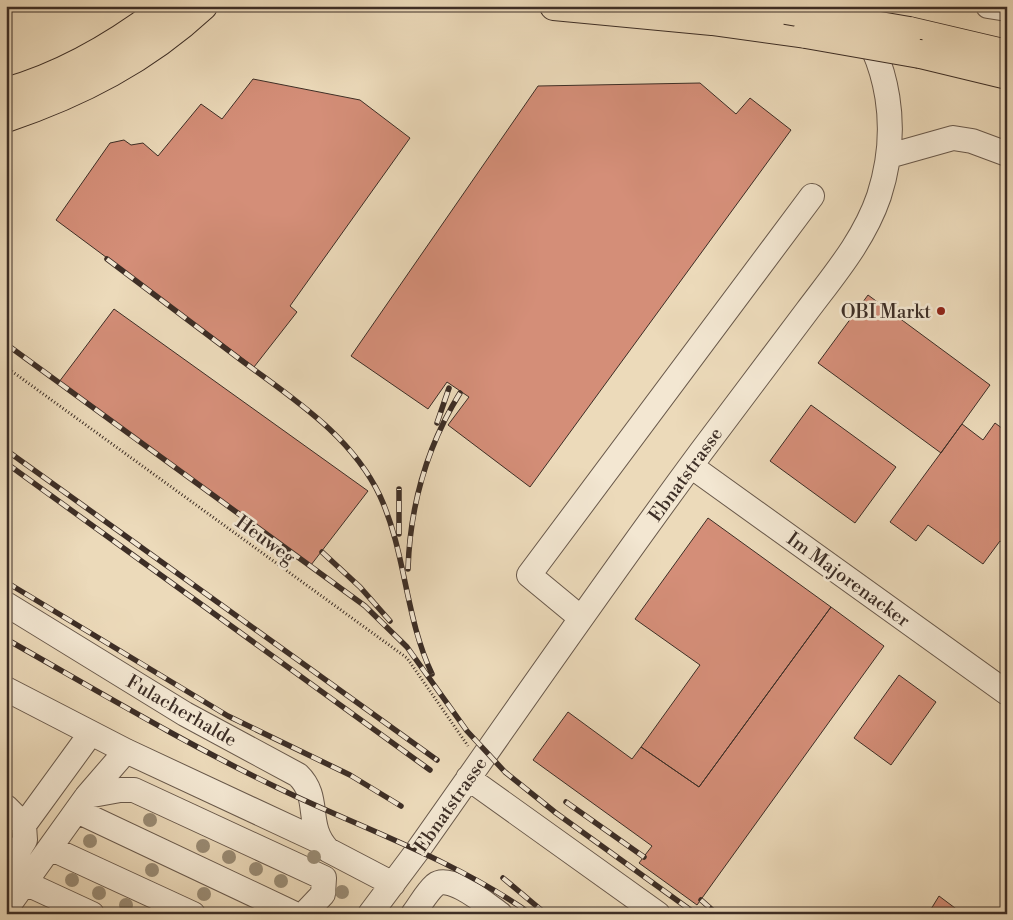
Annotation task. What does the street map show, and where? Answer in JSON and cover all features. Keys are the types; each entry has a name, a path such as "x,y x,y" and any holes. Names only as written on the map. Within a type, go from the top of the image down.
{"highway":[{"path":"6,92 75,66 127,36 168,6"},
{"path":"6,118 53,102 113,73 176,30 203,6"},
{"path":"554,6 712,21 806,34 914,42 1007,54"},
{"path":"751,6 780,9 914,42 1007,75"}],"street":[{"name":"Ebnatstrasse","path":"370,914 691,466 861,237 878,198 889,156 890,118 886,85 867,36 847,6"},
{"path":"988,6 1007,9"},
{"path":"889,156 953,138 972,141 1007,154"},
{"path":"581,618 529,576 812,196"},
{"name":"Im Majorenacker","path":"691,466 1007,693"},
{"name":"Fulacherhalde","path":"6,604 185,714 298,775 309,788 314,829 319,841"},
{"path":"6,689 126,751 319,841 328,850 393,884"},
{"path":"24,825 91,733"},
{"path":"16,877 50,848 82,804 126,751"},
{"path":"474,770 658,914"},
{"path":"82,804 120,790 134,790 324,878 323,894 304,914"},
{"path":"82,804 295,914"},
{"path":"6,806 24,825 25,840 6,908"},
{"path":"50,848 193,914"},
{"path":"16,877 92,914"},
{"path":"413,914 435,885 446,882 467,890 500,914"}],"path":[{"name":"Heuweg","path":"6,367 407,658 474,770"}],"building":[{"path":"253,79 360,100 410,138 290,306 297,312 254,367 56,220 110,143 124,140 131,145 143,143 158,156 201,104 222,119"},
{"path":"700,83 736,114 750,98 791,130 530,487 448,425 469,397 447,382 428,409 351,356 538,86"},
{"path":"868,295 990,385 941,453 818,363"},
{"path":"114,309 368,491 311,565 59,382"},
{"path":"811,405 896,467 855,523 770,461"},
{"path":"995,423 1007,432 1007,546 1000,541 983,564 928,525 916,541 890,522 962,424 983,440"},
{"path":"708,518 831,607 699,787 641,747 700,665 635,619"},
{"path":"831,607 884,646 697,905 639,863 652,846 533,760 568,712 632,759 641,747 699,787"},
{"path":"899,675 936,702 891,765 854,738"},
{"path":"939,896 963,914 928,914"}],"railway":[{"path":"107,259 300,404 337,436 353,454 368,474 389,518 416,630 432,674"},
{"path":"6,344 365,606 407,647 467,731 505,772 556,813 696,914"},
{"path":"437,423 449,388"},
{"path":"408,569 412,523 422,478 438,434 460,393"},
{"path":"6,450 437,760"},
{"path":"6,463 430,770"},
{"path":"399,489 399,534"},
{"path":"322,552 360,587 390,621"},
{"path":"6,582 228,716 350,775 401,806"},
{"path":"6,639 208,753 310,803 439,861 501,894 531,914"},
{"path":"566,802 644,857"},
{"path":"503,878 546,914"},
{"path":"701,900 717,914"}],"place":[{"name":"OBI Markt","path":"941,311"}]}
